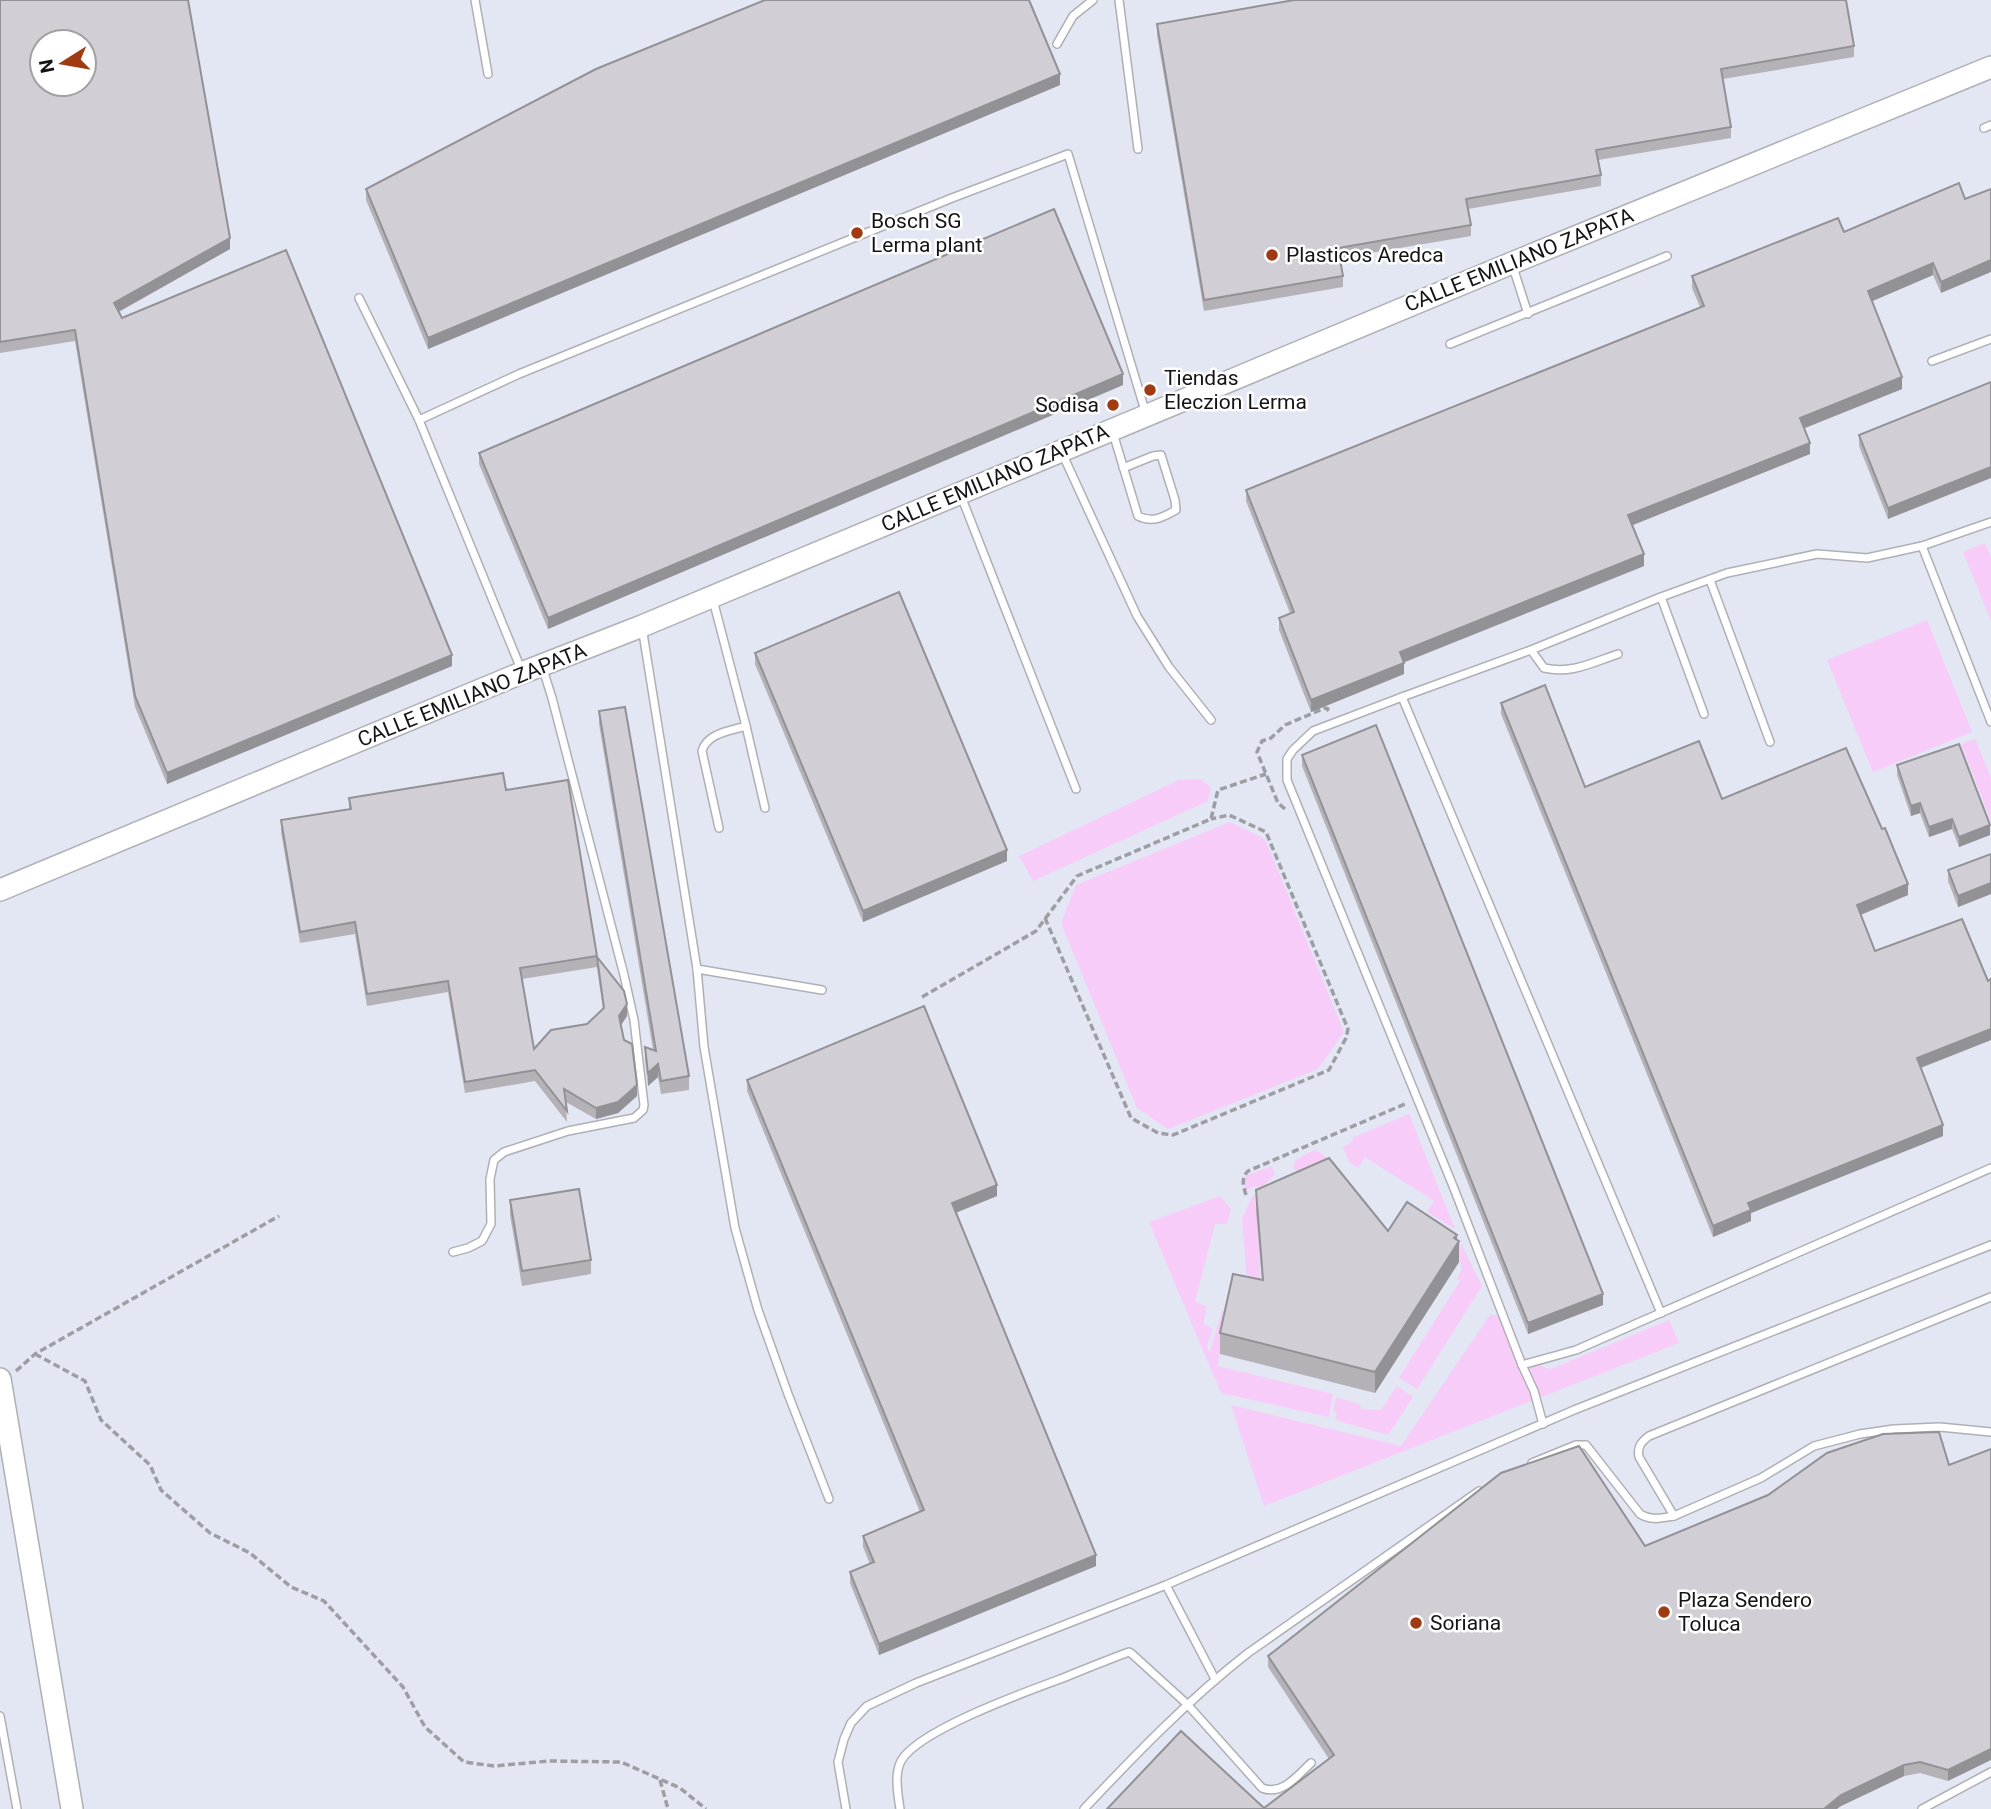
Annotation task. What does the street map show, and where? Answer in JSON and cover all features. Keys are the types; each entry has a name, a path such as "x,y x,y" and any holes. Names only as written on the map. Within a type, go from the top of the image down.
{"street":[{"name":"CALLE EMILIANO ZAPATA","path":"6,883 642,626 1147,414 1991,67"},
{"path":"0,1381 72,1809"}],"lane":[{"path":"475,0 488,74"},
{"path":"1057,44 1073,16 1093,0"},
{"path":"1119,0 1138,149"},
{"path":"419,420 544,364 952,198 1068,155 1147,414"},
{"path":"1450,344 1667,256"},
{"path":"1512,263 1528,314"},
{"path":"359,298 419,420 532,669 555,711 624,975 634,1020 644,1105 643,1110 634,1118 568,1131 504,1152 494,1160 490,1179 491,1224 482,1241 453,1252"},
{"path":"1932,361 1991,339"},
{"path":"1112,429 1123,468 1138,516 1148,521 1176,510 1161,455 1123,468"},
{"path":"1061,451 1137,616 1169,667 1211,720"},
{"path":"959,493 1076,789"},
{"path":"1543,1424 1534,1391 1455,1192 1287,780 1287,759 1313,731 1727,573 1817,554 1867,558 1922,546 1991,522"},
{"path":"1922,546 1991,722"},
{"path":"1710,580 1770,743"},
{"path":"712,596 765,808"},
{"path":"1661,597 1704,714"},
{"path":"642,626 696,969 704,1046 736,1228 758,1310 830,1499"},
{"path":"1531,650 1544,668 1559,671 1573,670 1618,654"},
{"path":"1402,696 1661,1313"},
{"path":"719,828 703,746 712,736 746,726"},
{"path":"696,969 821,990"},
{"path":"1522,1366 1561,1356 1991,1168"},
{"path":"846,1809 838,1762 851,1723 867,1706 916,1683 1166,1585 1543,1424 1991,1245"},
{"path":"1674,1516 1639,1457 1640,1445 1649,1436 1991,1297"},
{"path":"1528,1465 1576,1445 1586,1445 1640,1514 1652,1519 1674,1516 1761,1478 1814,1446 1849,1437 1880,1431 1940,1427 1991,1432"},
{"path":"1084,1809 1215,1679 1485,1487"},
{"path":"1166,1585 1215,1679"},
{"path":"900,1809 897,1772 911,1749 948,1727 998,1703 1127,1653 1132,1654 1187,1704 1262,1788 1271,1792 1280,1790 1311,1763"},
{"path":"0,1716 17,1809"},
{"path":"1922,1809 1991,1772"}],"path":[{"path":"1211,819 1218,790 1266,774 1256,752 1262,741 1271,738 1285,725 1328,709 1308,721"},
{"path":"922,998 1036,931 1045,918 1077,876 1211,819 1229,815 1266,832 1348,1029 1346,1038 1329,1070 1173,1135 1158,1133 1130,1118 1045,918"},
{"path":"1246,1195 1242,1181 1248,1171 1412,1101"},
{"path":"0,1381 35,1354 279,1216"},
{"path":"35,1354 85,1381 102,1420 150,1465 161,1490 210,1533 250,1553 291,1587 324,1601 403,1687 425,1727 464,1762 494,1766 549,1761 621,1762 680,1788 706,1809"},
{"path":"660,1780 668,1809"}],"shaded area":[{"path":"0,0 1991,0 1991,1809 0,1809"},
{"path":"1985,543 1991,557 1991,621 1963,552"},
{"path":"1927,620 1972,732 1873,772 1827,660"},
{"path":"1975,739 1991,778 1991,821 1961,744"},
{"path":"1200,779 1211,787 1208,801 1033,881 1019,856 1179,780"},
{"path":"1230,822 1265,839 1344,1032 1318,1069 1168,1129 1137,1108 1061,923 1076,885"},
{"path":"1409,1114 1455,1229 1427,1212 1434,1201 1365,1157 1358,1168 1350,1163 1343,1147 1351,1143 1354,1137"},
{"path":"1313,1150 1320,1152 1327,1159 1306,1171 1293,1168 1296,1160"},
{"path":"1272,1166 1275,1174 1264,1186 1252,1187 1246,1191 1245,1176"},
{"path":"1253,1195 1263,1197 1257,1212 1261,1289 1248,1293 1242,1219"},
{"path":"1220,1196 1231,1209 1227,1224 1215,1224 1195,1301 1207,1307 1203,1323 1213,1329 1207,1345 1209,1354 1222,1311 1230,1306 1217,1366 1333,1394 1329,1417 1221,1393 1149,1222"},
{"path":"1443,1228 1457,1236 1482,1286 1417,1389 1399,1378 1460,1281 1457,1278 1462,1270 1459,1256"},
{"path":"1490,1315 1499,1315 1507,1334 1524,1356 1551,1369 1669,1320 1679,1343 1264,1506 1231,1405 1401,1446"},
{"path":"1397,1386 1413,1397 1388,1435 1335,1420 1337,1413 1333,1411 1336,1397 1360,1404 1361,1409 1381,1410"}],"building":[{"path":"0,0 188,0 230,238 114,303 122,318 286,250 452,655 167,773 135,696 75,330 0,342"},
{"path":"765,0 1029,0 1060,74 428,338 366,189 596,69"},
{"path":"1294,0 1846,0 1854,46 1721,69 1731,127 1596,150 1601,175 1466,199 1471,225 1338,248 1343,276 1204,300 1157,24"},
{"path":"1959,183 1965,199 1991,189 1991,260 1941,282 1933,263 1868,291 1902,377 1800,418 1810,443 1628,515 1644,554 1400,652 1404,663 1311,700 1279,618 1294,612 1246,490 1704,306 1692,276 1838,218 1844,232"},
{"path":"1054,209 1123,374 548,618 479,453"},
{"path":"1991,382 1991,467 1888,508 1859,435"},
{"path":"899,592 1007,850 863,911 755,653"},
{"path":"1545,685 1585,787 1699,741 1722,799 1846,748 1882,829 1885,828 1908,884 1857,905 1875,951 1962,919 1988,981 1991,979 1991,1029 1917,1058 1943,1125 1748,1203 1751,1210 1713,1226 1501,703"},
{"path":"625,707 689,1076 661,1081 658,1064 648,1073 645,1047 656,1051 599,711"},
{"path":"1376,725 1603,1294 1528,1323 1302,755"},
{"path":"1959,744 1990,825 1959,837 1952,819 1929,827 1920,803 1911,806 1897,765"},
{"path":"503,773 506,790 568,780 597,956 520,968 534,1049 551,1030 587,1024 604,1008 597,957 624,991 627,1004 619,1016 624,1040 632,1044 637,1085 618,1102 596,1108 564,1089 567,1111 535,1070 465,1082 448,981 367,994 355,922 300,932 281,820 351,809 349,798"},
{"path":"1991,854 1991,883 1958,896 1948,870"},
{"path":"924,1006 997,1185 952,1203 1096,1555 879,1644 850,1572 874,1562 863,1536 924,1510 747,1080"},
{"path":"1329,1158 1388,1231 1407,1202 1457,1235 1454,1238 1459,1241 1375,1372 1220,1333 1233,1274 1263,1280 1256,1190"},
{"path":"579,1189 591,1260 522,1271 510,1200"},
{"name":"Plaza Sendero Toluca","path":"1939,1432 1949,1465 1991,1449 1991,1749 1948,1770 1920,1762 1904,1765 1841,1795 1824,1809 1107,1809 1181,1731 1264,1808 1334,1755 1268,1656 1501,1473 1579,1446 1645,1546 1768,1495 1827,1453 1883,1434"}],"place":[{"name":"Bosch SG Lerma plant","path":"857,233"},
{"name":"Plasticos Aredca","path":"1272,255"},
{"name":"Tiendas Eleczion Lerma","path":"1150,390"},
{"name":"Sodisa","path":"1113,405"},
{"name":"Plaza Sendero Toluca","path":"1664,1612"},
{"name":"Soriana","path":"1416,1623"}]}
